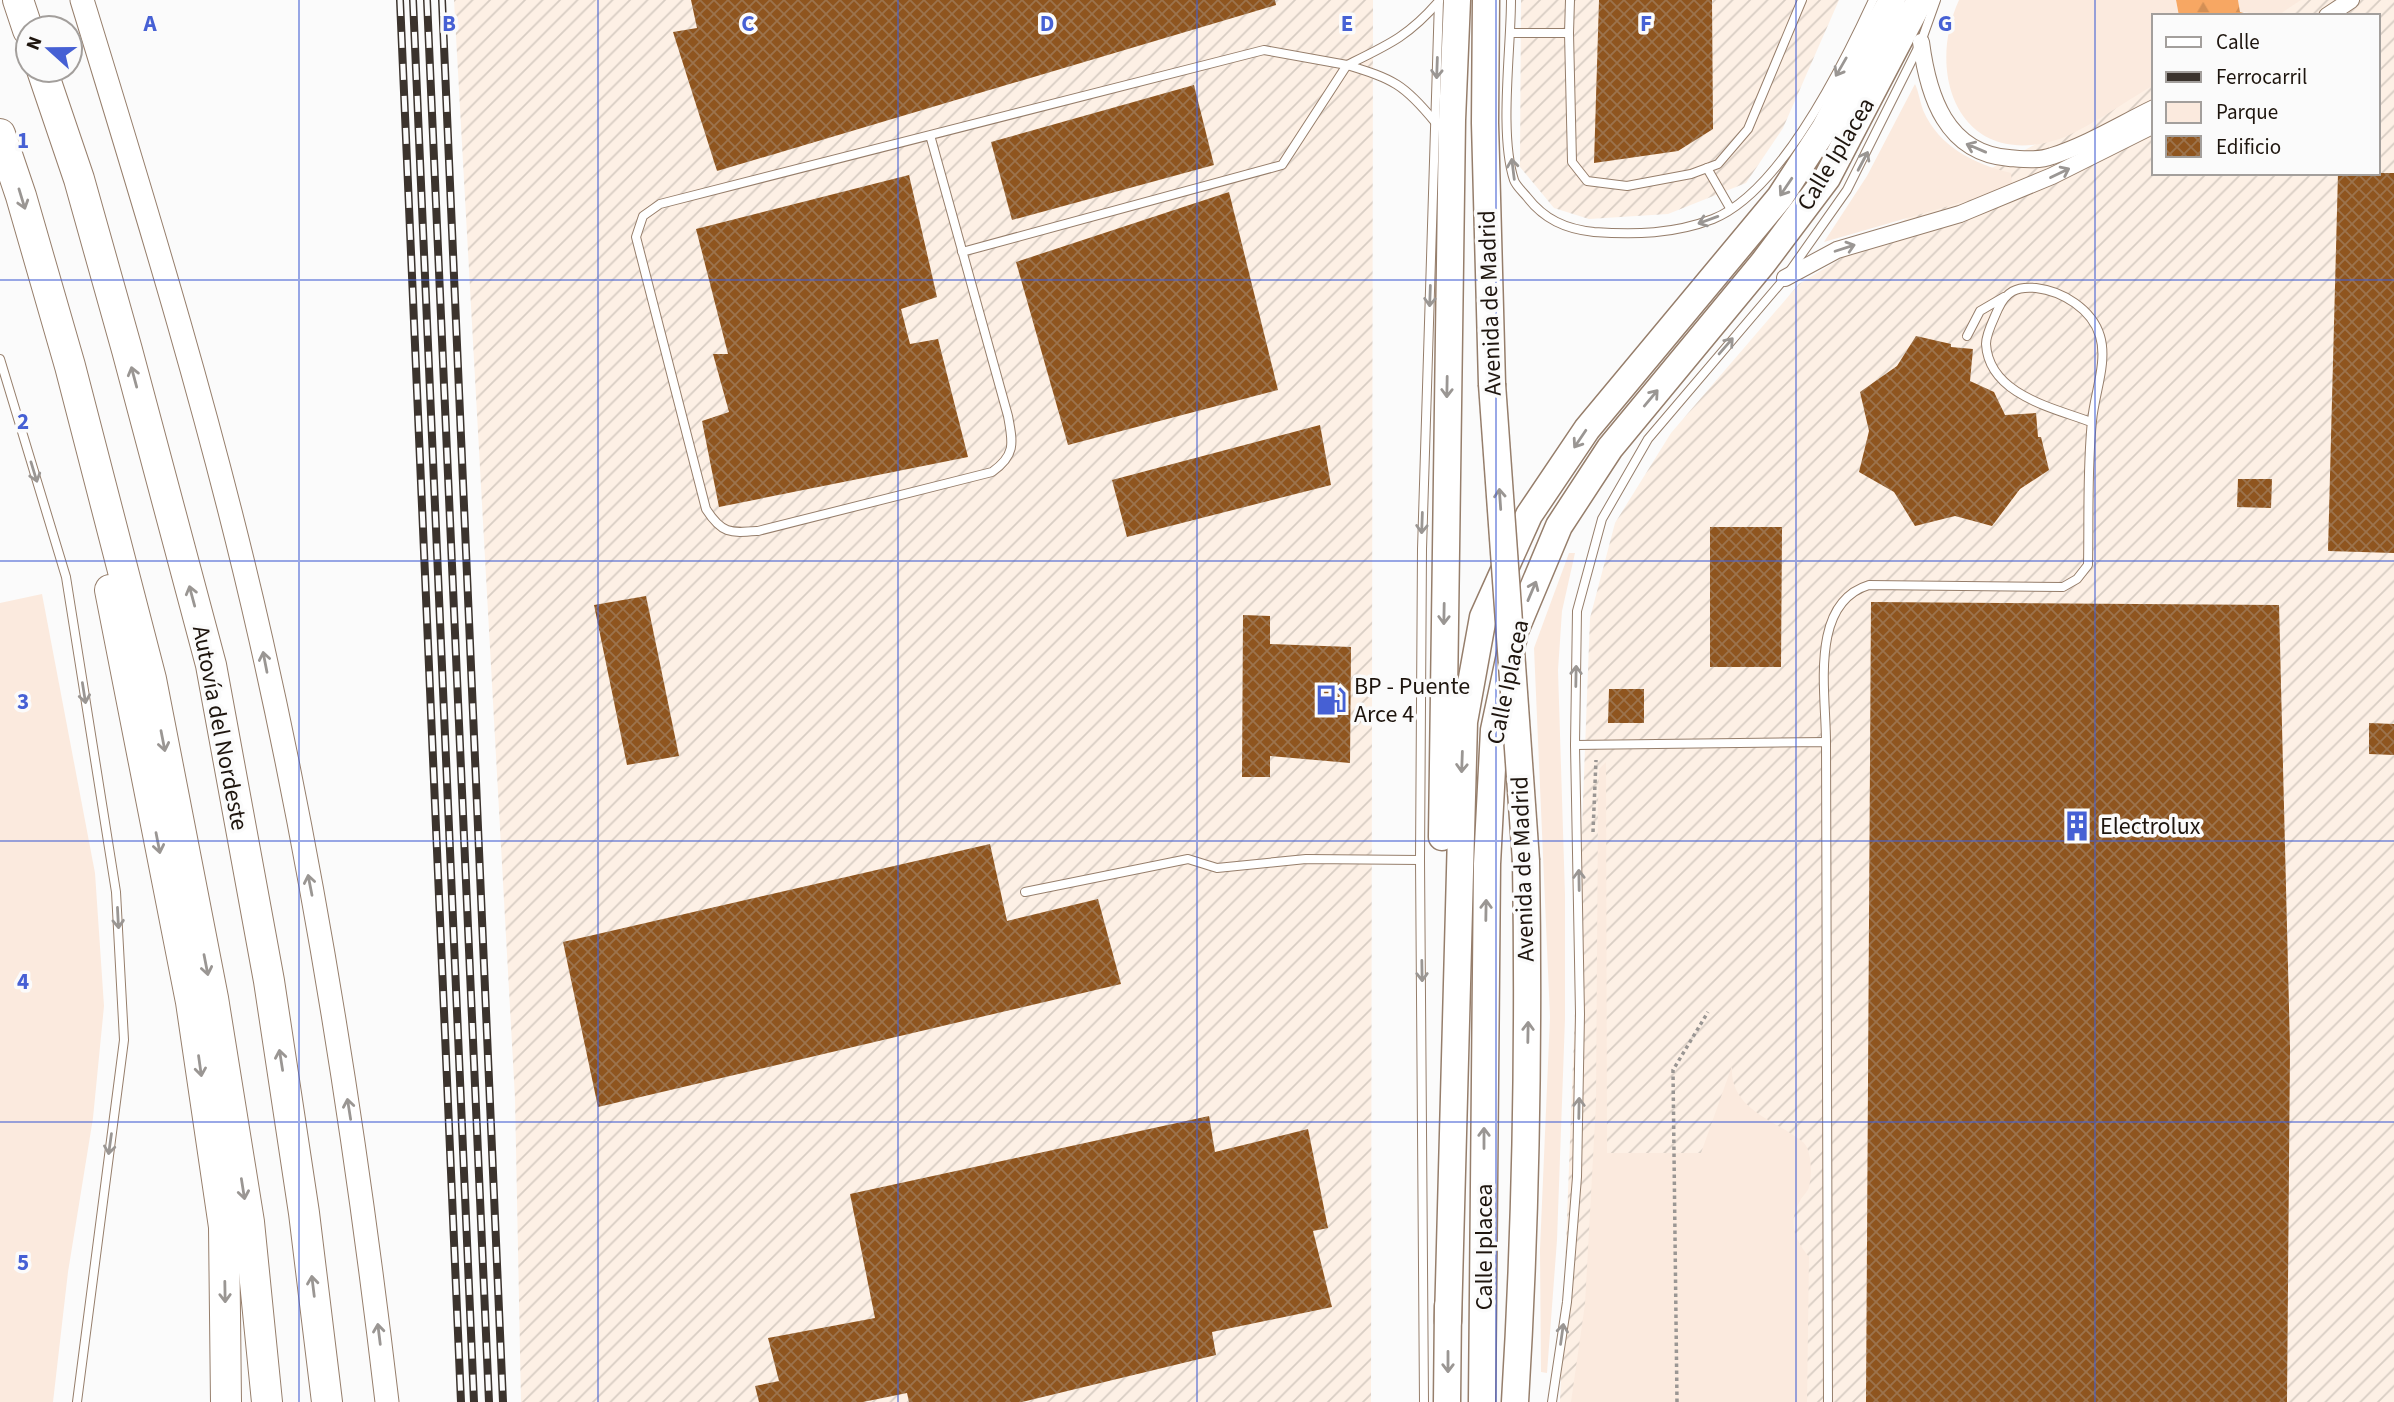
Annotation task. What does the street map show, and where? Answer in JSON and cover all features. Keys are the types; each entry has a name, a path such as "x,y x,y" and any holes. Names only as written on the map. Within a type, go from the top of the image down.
{"highway":[{"name":"Autovía del Nordeste","path":"47,84 79,179 211,665 269,981 304,1213 327,1402"},
{"path":"0,134 21,196 70,366 151,680 210,985 249,1222 267,1402"},
{"path":"70,366 127,689 191,1002 224,1227 226,1402"}],"main road":[{"name":"Avenida de Madrid","path":"1447,1402 1448,1321 1440,968 1451,148 1457,0"},
{"name":"Avenida de Madrid","path":"1486,0 1485,123 1492,384 1526,861 1528,997 1523,1272 1515,1402"},
{"name":"Calle Iplacea","path":"1448,1321 1464,722 1483,617 1529,515 1587,429 1780,197 1825,128 1892,0"},
{"name":"Calle Iplacea","path":"1482,1402 1487,864 1494,730 1515,631 1559,526 1610,448 1763,263 1827,178 1920,0"},
{"path":"1523,1272 1530,1402"}],"street":[{"path":"82,0 183,331 261,640 327,968 364,1209 387,1402"},
{"path":"2330,14 2351,0"},
{"path":"1921,42 1926,78 1941,118 1964,143 1995,157 2051,157 2152,109"},
{"path":"1785,278 1837,250 1960,214 2053,177 2152,126"}],"lane":[{"path":"962,252 1282,165 1347,65 1409,32 1438,0"},
{"path":"1424,1402 1420,860 1422,549 1438,0"},
{"path":"1511,0 1507,121 1514,181 1541,215 1574,230 1636,235 1682,228 1716,218 1746,197 1787,154 1848,55 1873,0"},
{"path":"1570,0 1572,162 1587,181 1627,186 1718,164 1748,130 1801,0"},
{"path":"1552,1402 1567,1302 1577,1177 1580,1014 1577,611 1602,519 1648,439 1785,278 1847,190 1921,42 1936,0"},
{"path":"1511,33 1569,33"},
{"path":"930,135 1008,416 1013,441 1007,461 992,472 758,531 734,533 717,526 706,509 636,237 643,216 660,204 930,135 1264,50 1347,65 1393,80 1415,97 1435,122"},
{"path":"1707,168 1730,208"},
{"path":"1828,1402 1826,742 1829,623 1837,606 1853,590 1869,584 2063,586 2077,579 2088,565 2091,422 2102,352 2100,335 2086,314 2066,296 2049,290 2012,290 1980,311 1967,336"},
{"path":"2004,297 1990,328 1986,345 2004,382 2020,394 2091,422"},
{"path":"0,359 66,577 116,892 124,1040 77,1402"},
{"path":"1576,745 1826,742"},
{"path":"1025,892 1188,859 1217,868 1306,859 1420,860"}],"path":[{"path":"1677,1402 1672,1070 1708,1013"}],"shaded area":[{"path":"454,0 1373,0 1371,1402 521,1402 515,1098"},
{"path":"1521,0 1839,0 1783,128 1746,183 1668,214 1589,219 1554,208 1520,167"},
{"path":"2300,0 2394,0 2394,1402 1560,1402 1590,618 1615,523 1671,433 1799,284 1966,182 2152,81 2152,175 2380,175 2380,14 2279,14"}],"green space":[{"path":"1959,0 2176,0 2179,14 2152,14 2152,86 2066,136 2023,145 1996,141 1974,128 1959,109 1949,85 1946,58 1949,29"},
{"path":"2176,0 2238,0 2240,12 2248,14 2179,14"},
{"path":"2238,0 2301,0 2280,14 2240,12"},
{"path":"1915,84 1923,110 1938,134 1971,159 2011,173 2012,185 1824,242 1867,176"},
{"path":"1569,553 1575,553 1562,611 1558,670 1565,895 1565,1019 1557,1240 1547,1373 1541,1372 1540,1249 1550,1017 1534,648"},
{"path":"42,594 95,873 104,1006 93,1118 68,1272 53,1402 0,1402 0,603"},
{"path":"1606,762 1607,1153 1701,1153 1732,1066 1733,1081 1746,1104 1804,1143 1810,1158 1810,1182 1796,1209 1793,1224 1800,1244 1809,1257 1807,1402 1571,1402 1585,1304 1596,1103 1598,803 1599,769"}],"building":[{"path":"691,0 1275,0 1276,5 717,171 673,32 697,28"},
{"path":"1599,0 1712,0 1713,129 1678,151 1594,163"},
{"path":"1194,85 1214,165 1012,220 991,142"},
{"path":"2394,173 2394,553 2328,551 2338,175"},
{"path":"909,175 937,297 901,309 910,344 938,339 968,457 719,507 702,421 729,412 713,354 728,354 696,229"},
{"path":"1229,192 1278,390 1068,445 1016,262"},
{"path":"1916,336 1951,344 1951,347 1973,349 1970,381 1994,392 2005,415 2036,413 2038,437 2041,437 2049,470 2020,489 1992,526 1955,516 1915,526 1894,492 1859,472 1869,431 1860,392 1897,366"},
{"path":"1320,425 1331,485 1127,537 1112,480"},
{"path":"2238,479 2272,479 2271,508 2237,507"},
{"path":"1710,527 1782,527 1781,667 1710,667"},
{"path":"646,596 679,756 627,765 594,605"},
{"name":"Electrolux","path":"1871,602 2279,605 2290,1048 2287,1402 1866,1402"},
{"path":"1243,615 1270,616 1270,644 1351,647 1350,763 1270,756 1270,777 1242,777"},
{"path":"1609,689 1644,689 1644,723 1608,723"},
{"path":"2369,723 2394,724 2394,755 2369,754"},
{"path":"990,844 1007,921 1098,899 1121,984 598,1107 563,942"},
{"path":"1209,1116 1215,1152 1308,1129 1328,1228 1313,1231 1332,1307 1212,1332 1216,1355 1022,1402 909,1402 907,1393 863,1402 759,1402 755,1386 779,1381 768,1338 875,1318 850,1194"}],"railway":[{"path":"400,0 461,1402"},
{"path":"413,0 474,1402"},
{"path":"427,0 489,1402"},
{"path":"442,0 503,1402"}],"place":[{"name":"BP - Puente Arce 4","path":"1331,700"},
{"name":"Electrolux","path":"2077,826"}]}
